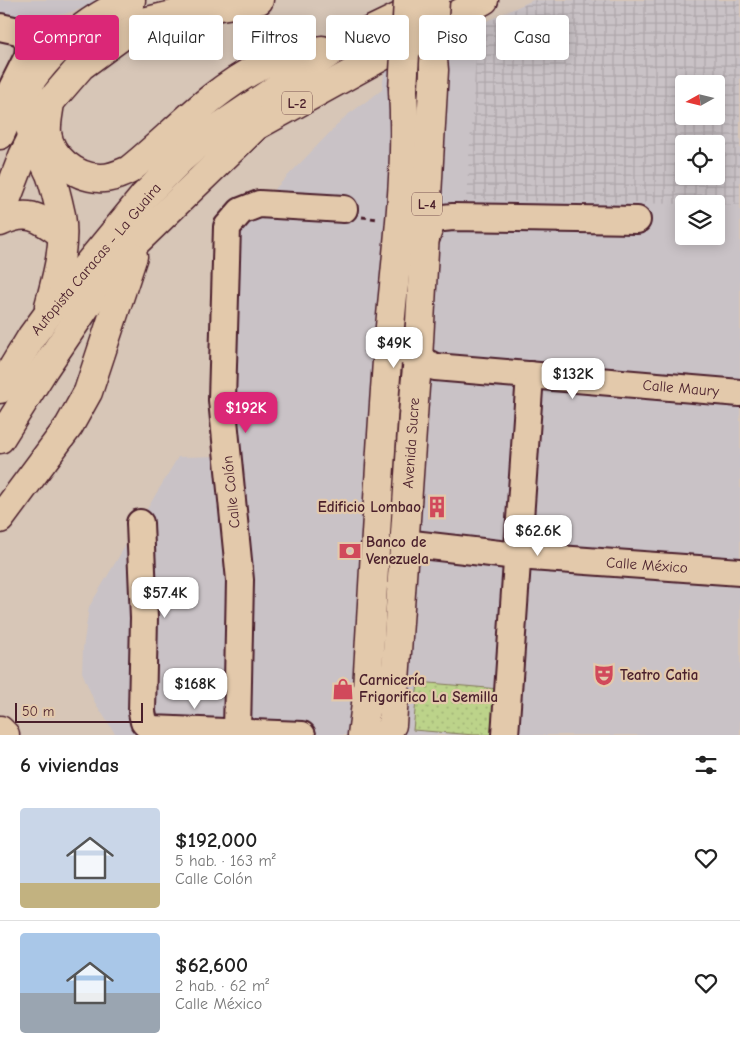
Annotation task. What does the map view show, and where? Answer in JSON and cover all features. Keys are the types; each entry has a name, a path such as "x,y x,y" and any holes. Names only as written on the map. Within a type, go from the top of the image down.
{"main road":[{"path":"0,135 30,81 53,51 74,32 94,18 113,7 131,0"},
{"path":"0,216 32,135 50,102 80,66 126,33 147,21 189,11 260,0"},
{"name":"Avenida Sucre","path":"362,735 366,704 385,384 400,220 404,133 403,90 408,0"},
{"name":"Avenida Sucre","path":"385,735 392,725 418,359 434,70 432,49 434,0"},
{"name":"Autopista Caracas - La Guaira","path":"403,15 434,0"},
{"name":"Autopista Caracas - La Guaira","path":"0,439 96,292 136,242 256,126 484,0"},
{"path":"50,102 47,134 59,158 68,167 87,176 100,178 117,176 142,160 197,110 239,78 260,66 326,48"},
{"name":"Autopista Caracas - La Guaira","path":"0,389 39,326 143,198 180,160 212,132 326,55"},
{"path":"0,353 39,326 59,267 62,234 61,217 50,175 32,135 30,122 30,81"},
{"path":"0,222 14,216 33,215 62,234"},
{"path":"0,519 69,426 88,392 130,266 136,242"},
{"path":"0,730 5,735"}],"street":[{"path":"0,27 23,32 29,45 28,56 0,111"},
{"name":"Calle Colón","path":"237,732 240,580 222,400 227,227 241,211 258,204 344,209"},
{"path":"426,238 433,219 453,217 637,220"},
{"name":"Calle Maury","path":"389,343 435,367 740,393"},
{"path":"504,735 530,375"},
{"path":"140,523 144,618 142,712 144,722 152,729 302,735"},
{"name":"Calle México","path":"404,543 517,556 740,572"}],"path":[{"path":"344,209 346,216 400,220"}],"shaded area":[{"path":"0,0 112,0 64,14 15,15 15,19 0,21"},
{"path":"533,0 740,0 740,735 116,735 94,701 82,672 83,648 89,607 178,457 220,456 237,228 346,116 382,90 385,67 400,60 409,60 409,56 419,52 419,60 486,60 486,21 496,17 496,60 569,60 569,15 500,15"},
{"path":"535,0 740,0 740,205 725,205 725,195 675,195 675,204 466,200 476,60 486,60 486,23 496,18 496,60 569,60 569,15 503,15"}],"green space":[{"path":"418,682 499,689 495,735 413,730"}],"place":[{"name":"Edificio Lombao","path":"437,507"},
{"name":"Banco de Venezuela","path":"350,551"},
{"name":"Teatro Catia","path":"604,675"},
{"name":"Carnicería Frigorifico La Semilla","path":"343,689"}]}
